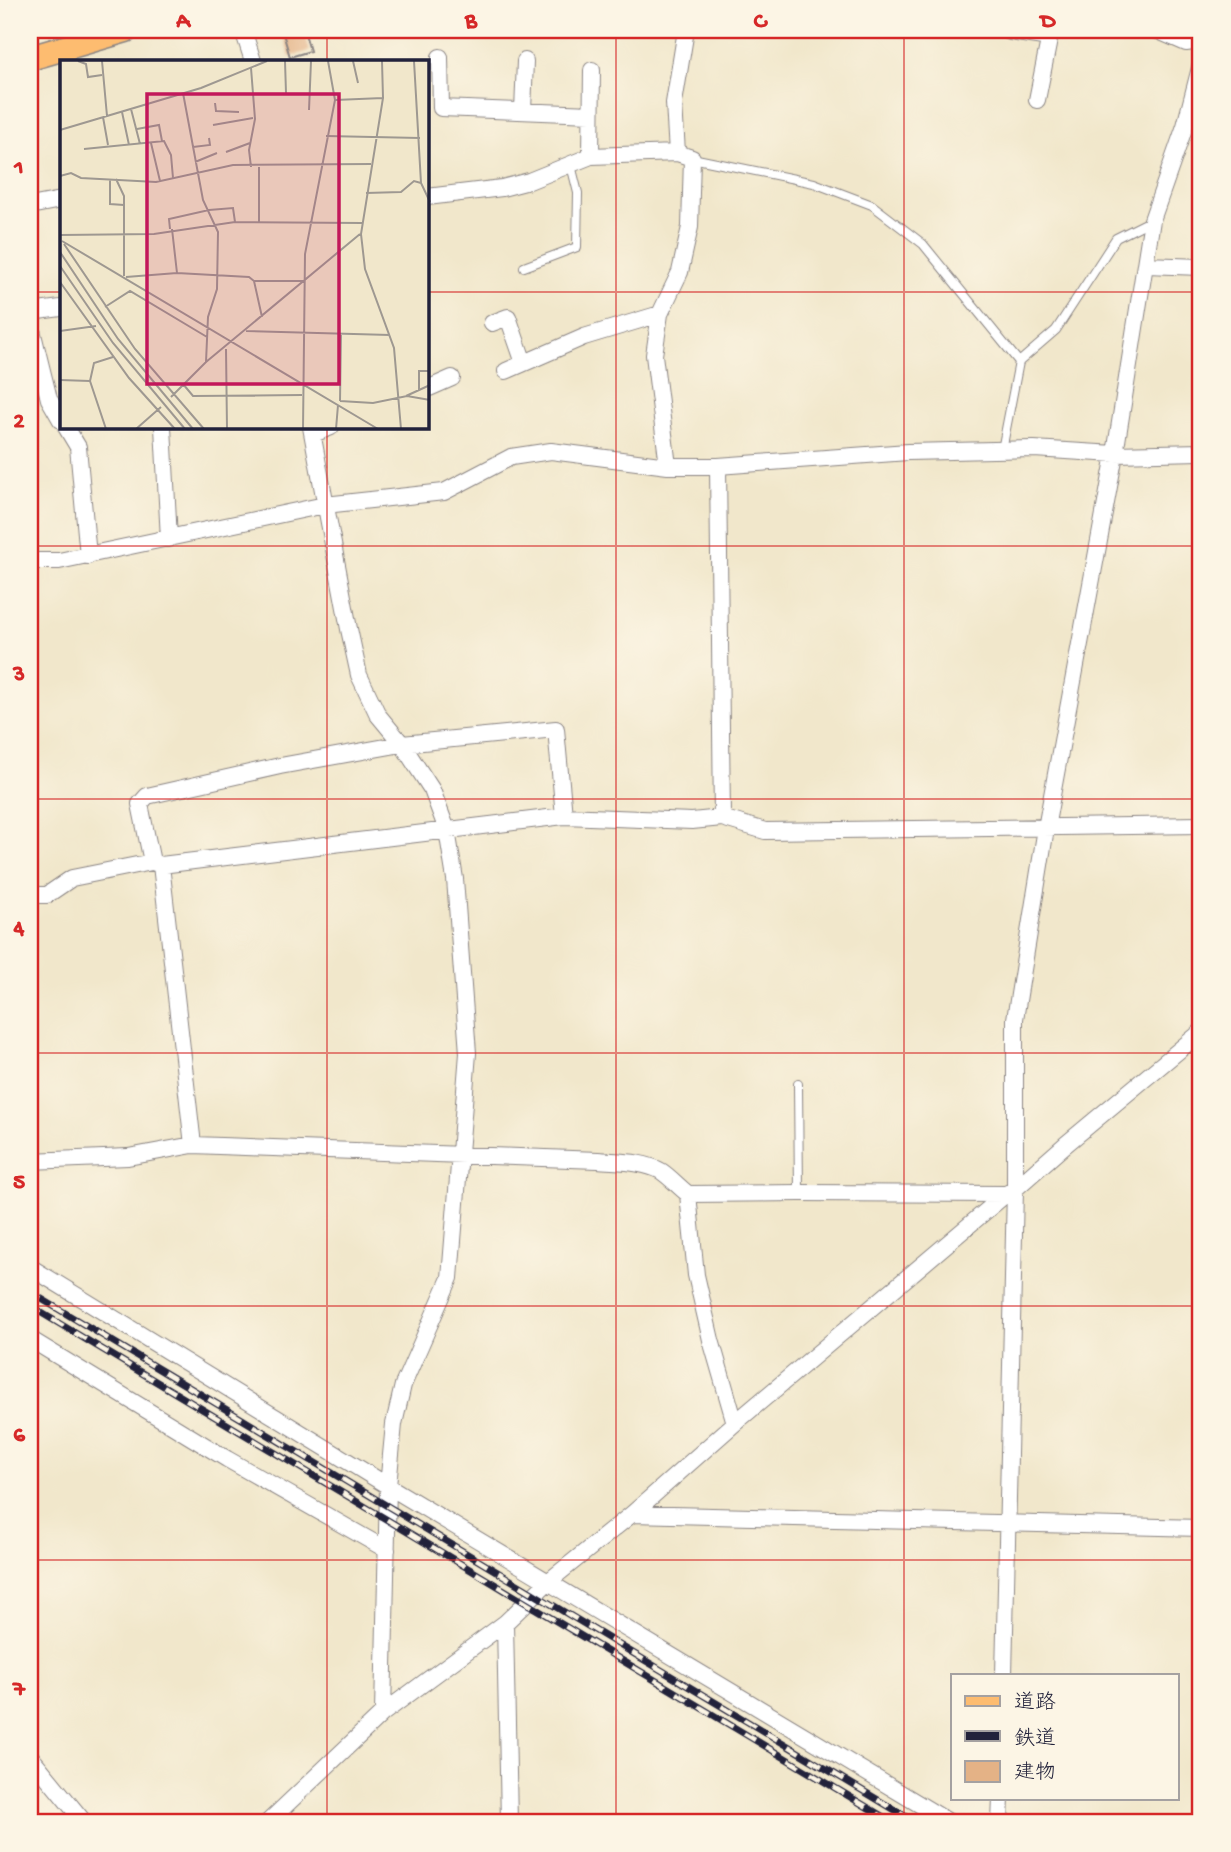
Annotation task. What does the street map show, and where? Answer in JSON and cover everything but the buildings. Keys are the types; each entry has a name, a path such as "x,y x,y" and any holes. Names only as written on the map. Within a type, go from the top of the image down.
{"main road":[{"path":"30,58 126,30"}],"street":[{"path":"243,30 253,60"},
{"path":"668,466 654,355 660,314 680,272 690,227 685,155 674,103 686,30"},
{"path":"1156,30 1190,38"},
{"path":"1037,100 1050,36"},
{"path":"440,57 441,108 592,114"},
{"path":"523,111 526,61"},
{"path":"1004,1674 1015,1019 1046,828 1115,454 1152,220 1185,126 1201,64"},
{"path":"591,156 592,69"},
{"path":"429,197 502,188 529,181 591,156 685,155"},
{"path":"30,206 60,200"},
{"path":"1146,265 1201,267"},
{"path":"30,312 60,308"},
{"path":"506,371 584,337 660,314"},
{"path":"492,323 508,317 524,363"},
{"path":"30,321 49,399 60,418"},
{"path":"429,388 452,379"},
{"path":"67,429 78,447 88,556"},
{"path":"163,429 169,539"},
{"path":"312,430 359,675 378,715 402,744 432,790 447,830 456,878 468,1053 450,1278 403,1385 394,1424 388,1486 383,1713"},
{"path":"30,561 60,561 88,556 326,505 444,492 512,457 551,451 668,466 718,466 908,452 1034,449 1115,454 1201,452"},
{"path":"718,466 722,818"},
{"path":"193,1144 156,864 140,804 147,796 280,766 402,744 556,729 564,816"},
{"path":"30,895 47,895 72,878 156,864 564,816 692,821 722,818 765,831 1201,825"},
{"path":"268,1822 383,1713 505,1623 549,1581 632,1514 735,1423 1201,1032"},
{"path":"30,1161 128,1157 193,1144 598,1160 642,1165 663,1172 688,1194 1011,1191"},
{"path":"688,1194 696,1275 735,1423"},
{"path":"30,1267 388,1486 949,1822"},
{"path":"30,1339 227,1460 387,1550"},
{"path":"632,1514 1201,1528"},
{"path":"505,1623 509,1822"},
{"path":"30,1756 84,1822"},
{"path":"1000,1822 1001,1800"}],"lane":[{"path":"993,30 1010,36 1050,36"},
{"path":"685,155 814,183 873,205 923,244 1019,362"},
{"path":"524,267 577,247 578,192 571,165"},
{"path":"1002,450 1019,362 1056,330 1116,238 1152,220"},
{"path":"798,1084 799,1193"}],"railway":[{"path":"30,1292 915,1822"},
{"path":"30,1306 892,1822"}]}
